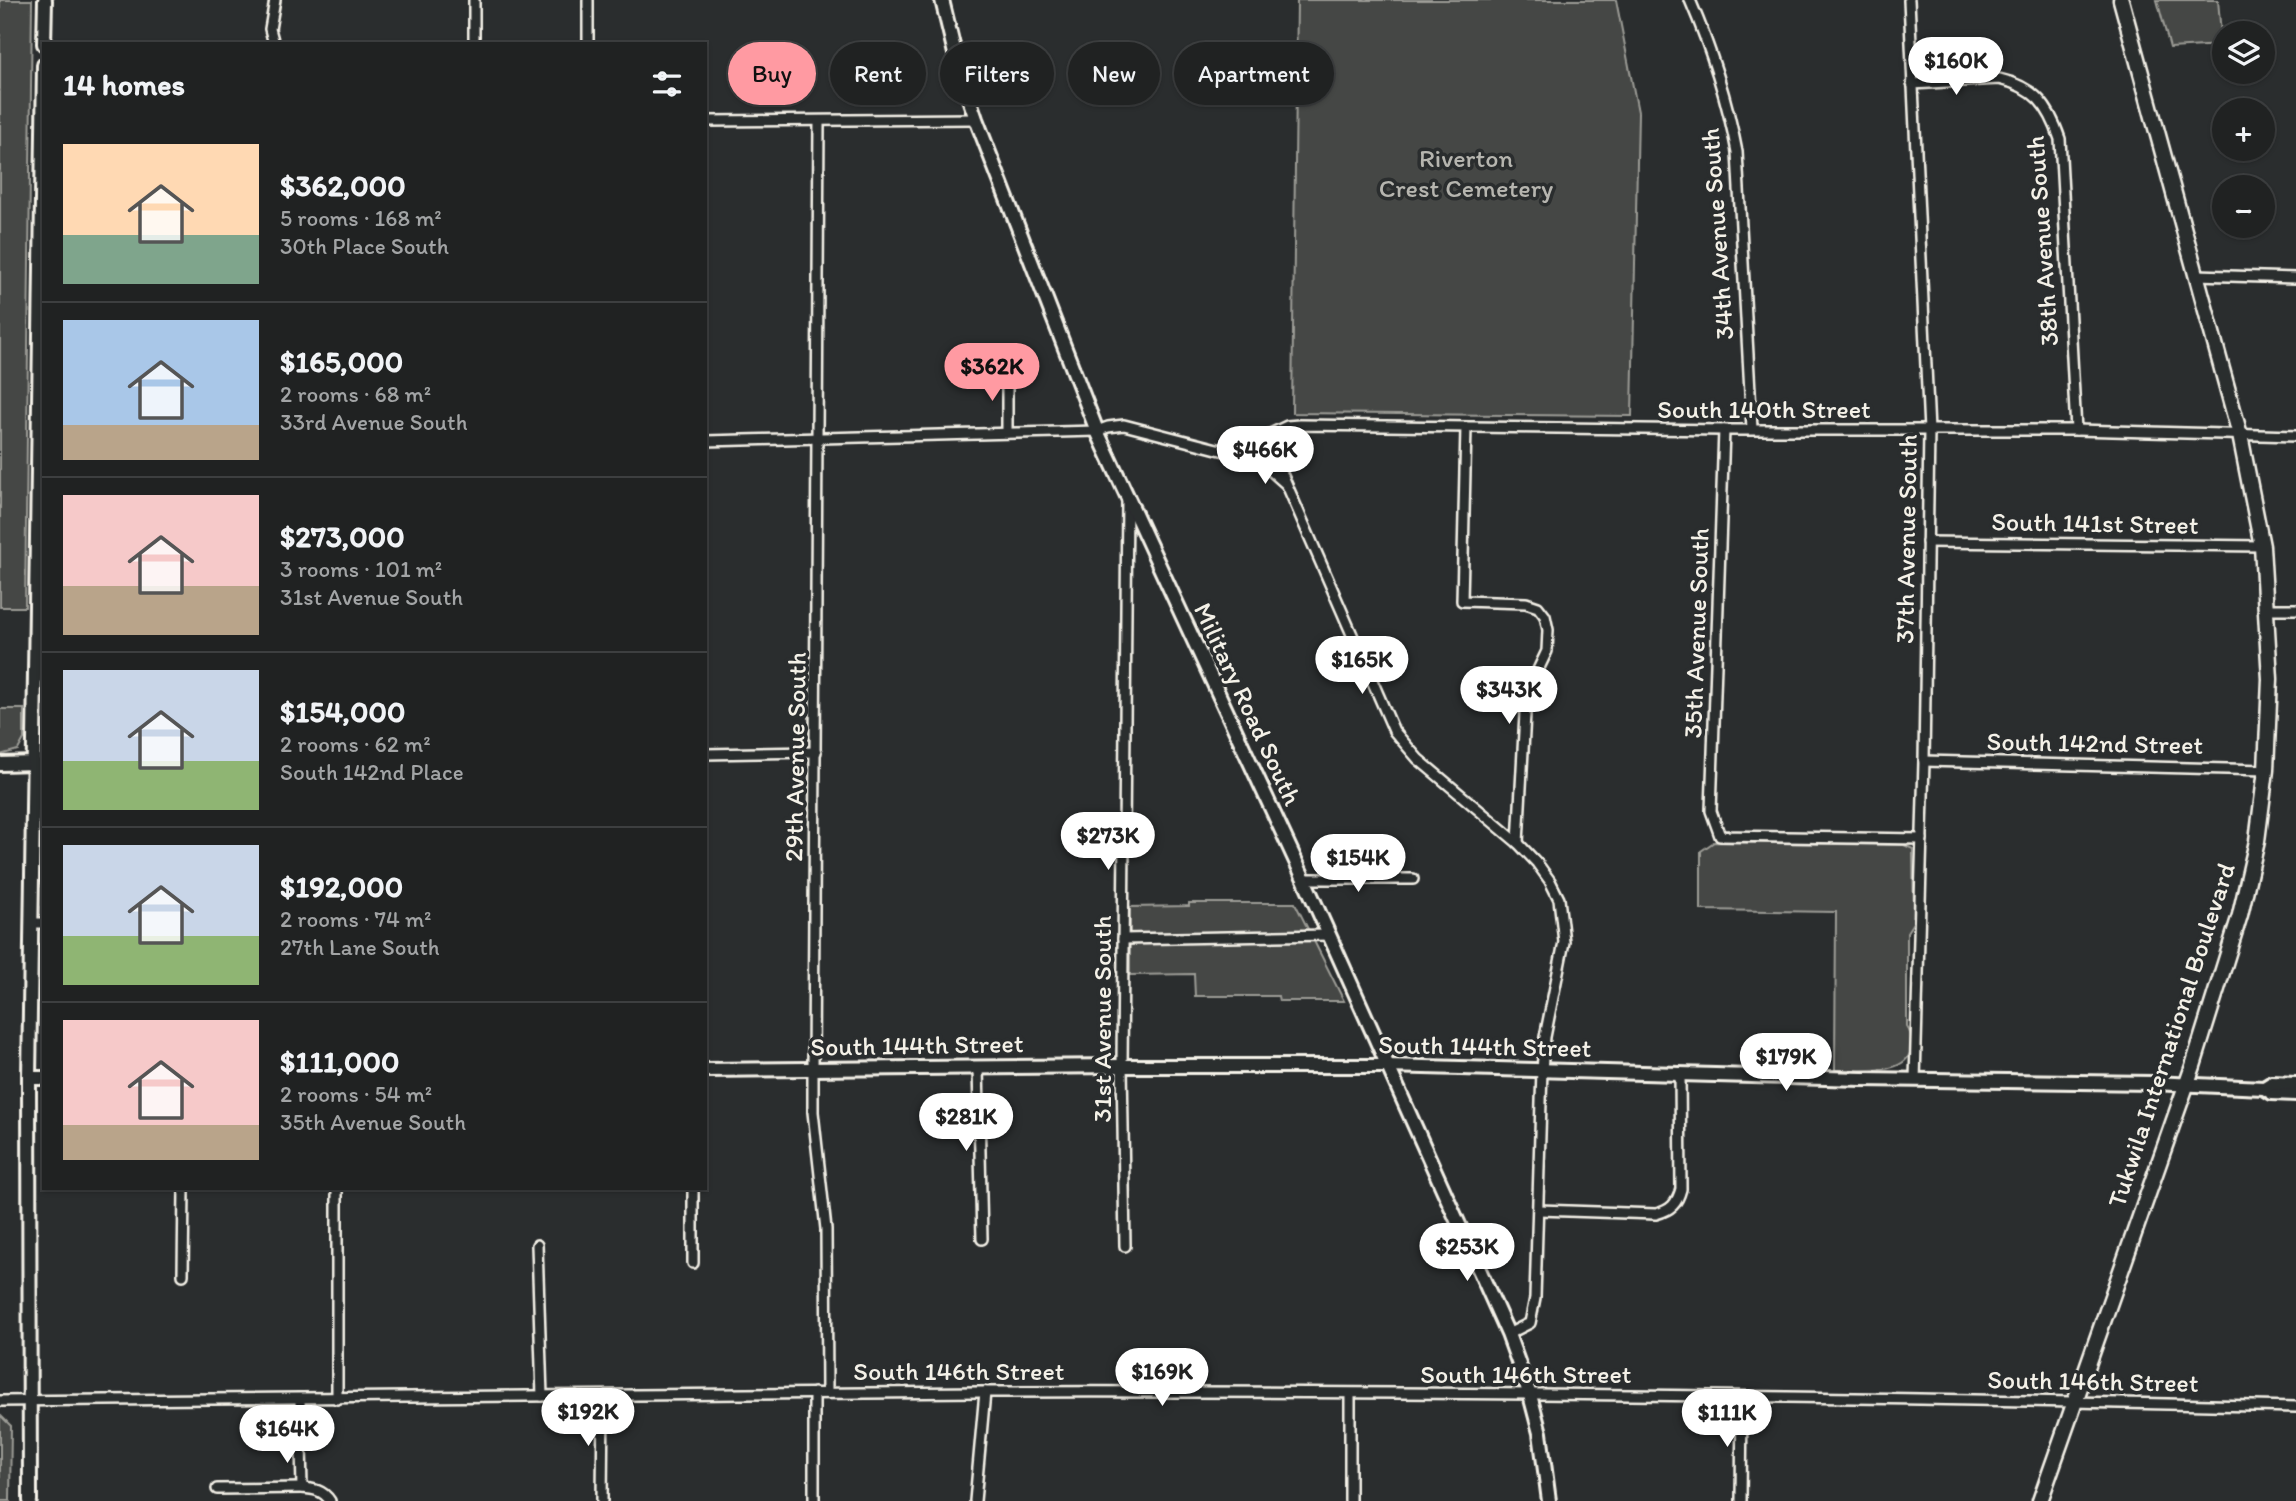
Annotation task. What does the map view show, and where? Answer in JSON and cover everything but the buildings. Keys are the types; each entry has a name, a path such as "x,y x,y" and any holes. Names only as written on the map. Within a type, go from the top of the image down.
{"main road":[{"name":"Tukwila International Boulevard","path":"2040,1501 2186,1085 2240,915 2257,841 2266,770 2270,679 2262,546 2240,435 2121,0"}],"street":[{"path":"44,42 45,0"},
{"path":"273,42 270,29 275,0"},
{"path":"474,0 474,42"},
{"path":"588,0 588,42"},
{"name":"Military Road South","path":"942,0 958,66 976,119 1097,431 1304,879 1508,1334 1541,1433 1549,1501"},
{"name":"34th Avenue South","path":"1690,0 1713,56 1737,152 1752,429"},
{"name":"37th Avenue South","path":"1909,0 1929,431 1924,761 1915,1080"},
{"name":"38th Avenue South","path":"1912,84 1999,79 2013,82 2030,91 2044,104 2053,119 2060,139 2076,430"},
{"path":"707,121 976,119"},
{"name":"29th Avenue South","path":"819,121 813,1112 826,1229 827,1393"},
{"path":"30,1501 29,1078 38,923 42,265"},
{"path":"2196,275 2296,278"},
{"path":"1007,372 1007,433"},
{"path":"707,440 1097,431 1124,425 1219,448 1233,455 1256,460 1269,459 1273,453"},
{"name":"South 140th Street","path":"1272,437 1287,426 1299,425 1724,430 2076,430 2296,436"},
{"path":"1466,427 1462,601 1526,603 1538,607 1545,616 1548,630 1547,651 1526,695 1518,843"},
{"name":"35th Avenue South","path":"1724,430 1711,811 1720,836 1922,839"},
{"path":"1289,488 1248,452 1248,445 1253,437 1272,437 1273,453 1289,488 1394,731 1418,759 1518,843 1537,863 1559,899 1562,957 1545,1037 1542,1069 1539,1210 1533,1315 1530,1323 1508,1334"},
{"path":"1219,448 1248,445"},
{"name":"31st Avenue South","path":"1125,1246 1122,1066 1127,497"},
{"name":"South 141st Street","path":"1927,542 2262,546"},
{"path":"2266,609 2296,609"},
{"path":"707,754 816,752"},
{"name":"South 142nd Street","path":"1924,761 2266,770"},
{"path":"0,764 40,763"},
{"path":"1304,879 1413,879"},
{"path":"1123,939 1328,935"},
{"name":"South 144th Street","path":"707,1070 1387,1066 2186,1085 2264,1088 2272,1093 2296,1094"},
{"path":"978,1068 982,1239"},
{"path":"1539,1210 1656,1214 1672,1207 1681,1189 1680,1073"},
{"path":"29,1078 42,1078"},
{"name":"South 144th Street","path":"2264,1088 2272,1083 2296,1084"},
{"path":"183,1275 184,1190"},
{"path":"337,1190 337,1399"},
{"path":"693,1190 693,1264"},
{"path":"537,1245 542,1396"},
{"path":"975,1501 985,1392"},
{"name":"South 146th Street","path":"0,1401 985,1392 1742,1396 2296,1407"},
{"path":"814,1393 814,1501"},
{"path":"1350,1394 1350,1501"},
{"path":"602,1501 603,1396"},
{"path":"1741,1501 1742,1396"},
{"path":"300,1400 302,1488"},
{"path":"217,1489 302,1488 320,1491 330,1501"}],"green space":[{"path":"0,0 32,0 25,607 0,607"},
{"name":"Riverton Crest Cemetery","path":"1297,0 1616,0 1638,112 1632,416 1292,413 1296,105 1334,105 1334,42 1296,42"},
{"path":"2157,0 2218,0 2220,21 2212,21 2212,46 2170,48"},
{"path":"0,709 24,709 24,739 18,750 0,755"},
{"path":"1714,842 1904,845 1913,849 1914,921 1907,932 1907,1027 1911,1047 1908,1057 1902,1063 1881,1069 1835,1070 1836,912 1701,910 1701,851"},
{"path":"1189,903 1295,903 1344,1001 1279,1001 1278,996 1195,996 1194,974 1130,975 1130,907 1189,906"},
{"path":"0,1415 11,1426 10,1501 0,1501"}]}
